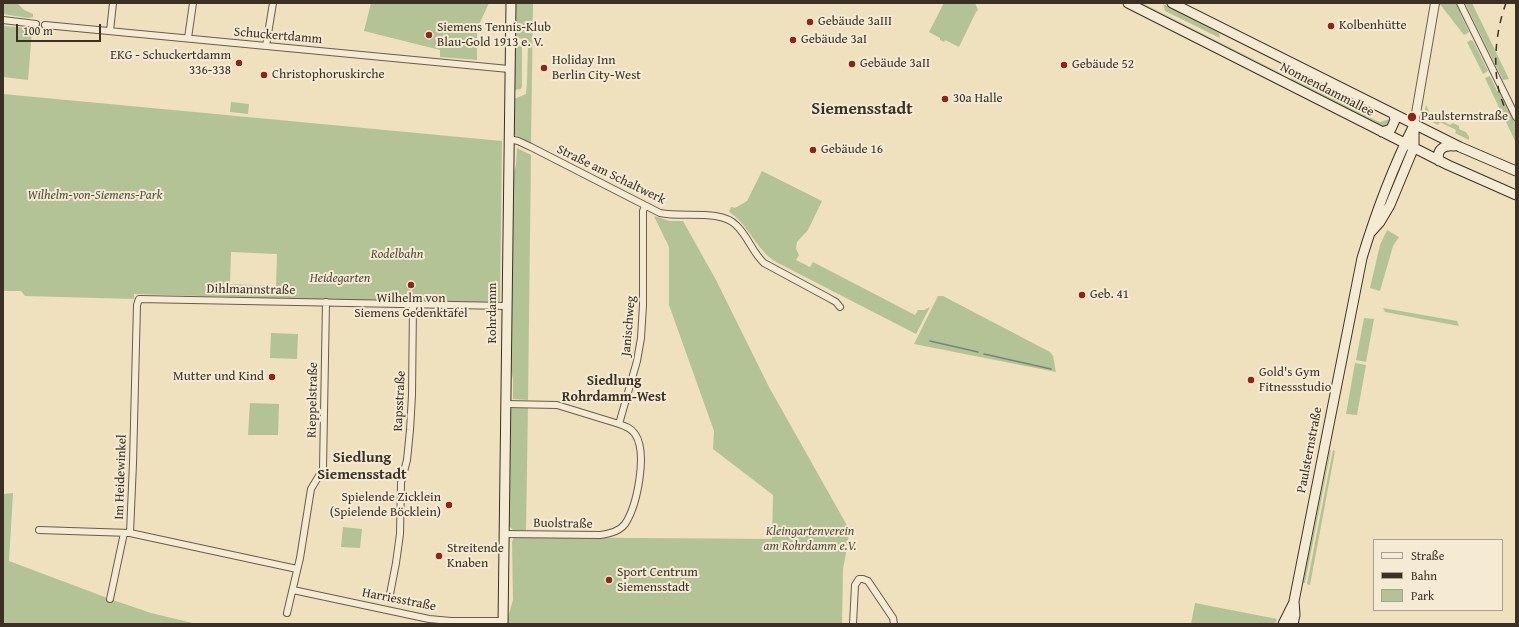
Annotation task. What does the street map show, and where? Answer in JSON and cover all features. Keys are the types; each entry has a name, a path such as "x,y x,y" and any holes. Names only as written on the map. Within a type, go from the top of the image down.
{"main road":[{"name":"Rohrdamm","path":"503,622 511,3"},
{"name":"Nonnendammallee","path":"1128,3 1460,171 1516,195"},
{"name":"Nonnendammallee","path":"1172,3 1414,125 1516,171"},
{"path":"1382,132 1391,129 1395,120 1394,115"},
{"name":"Paulsternstraße","path":"1284,624 1294,601 1356,284 1374,217 1414,125"},
{"name":"Paulsternstraße","path":"1369,235 1380,222 1390,205 1414,147 1414,125"},
{"path":"1440,161 1439,153 1444,146 1460,147"},
{"name":"Paulsternstraße","path":"1292,624 1295,615 1294,601"}],"street":[{"path":"110,31 113,3"},
{"path":"188,38 193,3"},
{"path":"266,46 273,3"},
{"path":"1414,125 1435,3"},
{"path":"1460,3 1516,116"},
{"path":"3,20 36,24"},
{"name":"Schuckertdamm","path":"45,25 509,69"},
{"name":"Straße am Schaltwerk","path":"509,139 518,141 645,206 667,214 711,215 727,218 741,230 759,259 764,263 836,302 840,307"},
{"name":"Janischweg","path":"619,424 640,349 643,211 645,206"},
{"name":"Dihlmannstraße","path":"139,299 506,306"},
{"name":"Im Heidewinkel","path":"110,599 126,533 133,463 137,305 139,299"},
{"name":"Rieppelstraße","path":"287,613 293,590 311,489 323,469 326,302"},
{"name":"Rapsstraße","path":"390,594 400,534 400,482 407,460 410,430 413,304"},
{"path":"506,404 557,405 619,424"},
{"name":"Buolstraße","path":"504,534 600,535 610,533 621,528 632,508 637,488 641,459 640,447 635,435 628,427 619,424"},
{"path":"39,530 126,533"},
{"name":"Im Heidewinkel","path":"126,533 297,569"},
{"path":"854,624 855,585 858,579 868,581 893,618 894,624"},
{"name":"Harriesstraße","path":"293,590 387,606 429,619 503,622"}],"green space":[{"path":"3,3 17,3 24,10 33,14 33,17 28,18 3,14"},
{"name":"Siemens Tennis-Klub Blau-Gold 1913 e. V.","path":"371,3 489,3 477,29 477,60 440,57 440,50 364,31"},
{"path":"515,3 533,3 531,143 514,135 514,99 526,94 528,44 524,40 515,36"},
{"path":"944,3 975,3 978,10 959,47 945,40 944,42 940,40 940,38 929,32"},
{"path":"1139,3 1142,3 1282,75"},
{"path":"1439,3 1458,3 1461,9 1460,13 1469,32 1464,35"},
{"path":"1465,3 1472,3 1509,79 1503,80"},
{"path":"1163,4 1219,33 1220,38 1165,11"},
{"path":"3,26 31,28 32,30 28,80 3,77"},
{"path":"1471,40 1473,41 1488,71 1483,74 1467,42"},
{"path":"517,44 522,47 522,86 521,89 514,90 515,45"},
{"path":"1490,76 1516,124 1516,143 1485,78"},
{"path":"1291,78 1377,121 1380,122 1390,119 1391,121 1385,127 1290,80"},
{"name":"Wilhelm-von-Siemens-Park","path":"3,94 502,141 500,305 134,294 134,299 25,296 21,291 3,291","holes":["231,252 277,254 276,286 230,284"]},
{"path":"231,102 249,104 248,114 230,112"},
{"path":"1426,105 1430,114 1450,125 1453,123 1459,126 1459,129 1466,132 1469,140 1455,133 1456,130 1440,122 1438,125 1427,118 1425,113"},
{"path":"517,148 531,155 528,400 513,399 513,379 510,365 513,177 516,165"},
{"path":"762,171 822,201 808,230 797,242 796,249 799,255 796,260 810,267 813,262 915,315 918,310 924,310 930,307 916,334 776,262 759,247 744,225 729,212 731,207 735,208 747,201"},
{"name":"Kleingartenverein am Rohrdamm e.V.","path":"654,216 670,221 683,221 716,280 769,387 849,529 843,569 842,624 508,624 508,617 513,600 512,542 514,537 772,539 773,495 713,449 714,431 669,305 669,247"},
{"path":"1387,230 1399,237 1393,246 1380,291 1370,288 1380,245"},
{"path":"938,296 943,296 1050,352 1053,356 1056,372 914,344"},
{"path":"1383,308 1457,321 1459,326 1385,312"},
{"path":"1364,318 1374,319 1366,362 1356,360"},
{"path":"271,333 298,334 297,359 270,358"},
{"path":"1355,363 1366,365 1357,415 1346,414"},
{"path":"250,403 279,404 278,435 248,435"},
{"path":"512,407 528,407 526,530 513,530 509,526 510,410"},
{"path":"1330,450 1305,583 1303,583"},
{"path":"1333,450 1335,451 1310,585 1307,584"},
{"path":"13,493 9,561 151,613 197,624 3,624 3,494"},
{"path":"343,527 362,529 360,548 341,547"},
{"path":"1195,603 1277,619 1275,624 1191,624"}],"waterway":[{"path":"930,341 978,352"},
{"path":"984,354 1051,369"}],"tunnel":[{"path":"388,603 390,594"}],"railway":[{"path":"1506,3 1496,48 1496,72 1500,95 1507,115"}],"place":[{"name":"Gebäude 3aIII","path":"810,22"},
{"name":"Kolbenhütte","path":"1331,26"},
{"name":"Siemens Tennis-Klub Blau-Gold 1913 e. V.","path":"429,35"},
{"name":"Gebäude 3aI","path":"793,40"},
{"name":"EKG - Schuckertdamm 336-338","path":"239,63"},
{"name":"Gebäude 3aII","path":"852,64"},
{"name":"Gebäude 52","path":"1064,65"},
{"name":"Holiday Inn Berlin City-West","path":"544,68"},
{"name":"Christophoruskirche","path":"264,75"},
{"name":"30a Halle","path":"945,99"},
{"name":"Paulsternstraße","path":"1412,117"},
{"name":"Gebäude 16","path":"813,150"},
{"name":"Wilhelm von Siemens Gedenktafel","path":"411,285"},
{"name":"Geb. 41","path":"1082,295"},
{"name":"Mutter und Kind","path":"272,377"},
{"name":"Gold's Gym Fitnessstudio","path":"1251,380"},
{"name":"Spielende Zicklein (Spielende Böcklein)","path":"449,505"},
{"name":"Streitende Knaben","path":"439,556"},
{"name":"Sport Centrum Siemensstadt","path":"609,580"}],"district":[{"name":"Siemensstadt","path":"862,110"},
{"name":"Siedlung Rohrdamm-West","path":"614,390"},
{"name":"Siedlung Siemensstadt","path":"362,466"}],"park label":[{"name":"Rodelbahn","path":"397,255"},
{"name":"Heidegarten","path":"340,279"}]}
